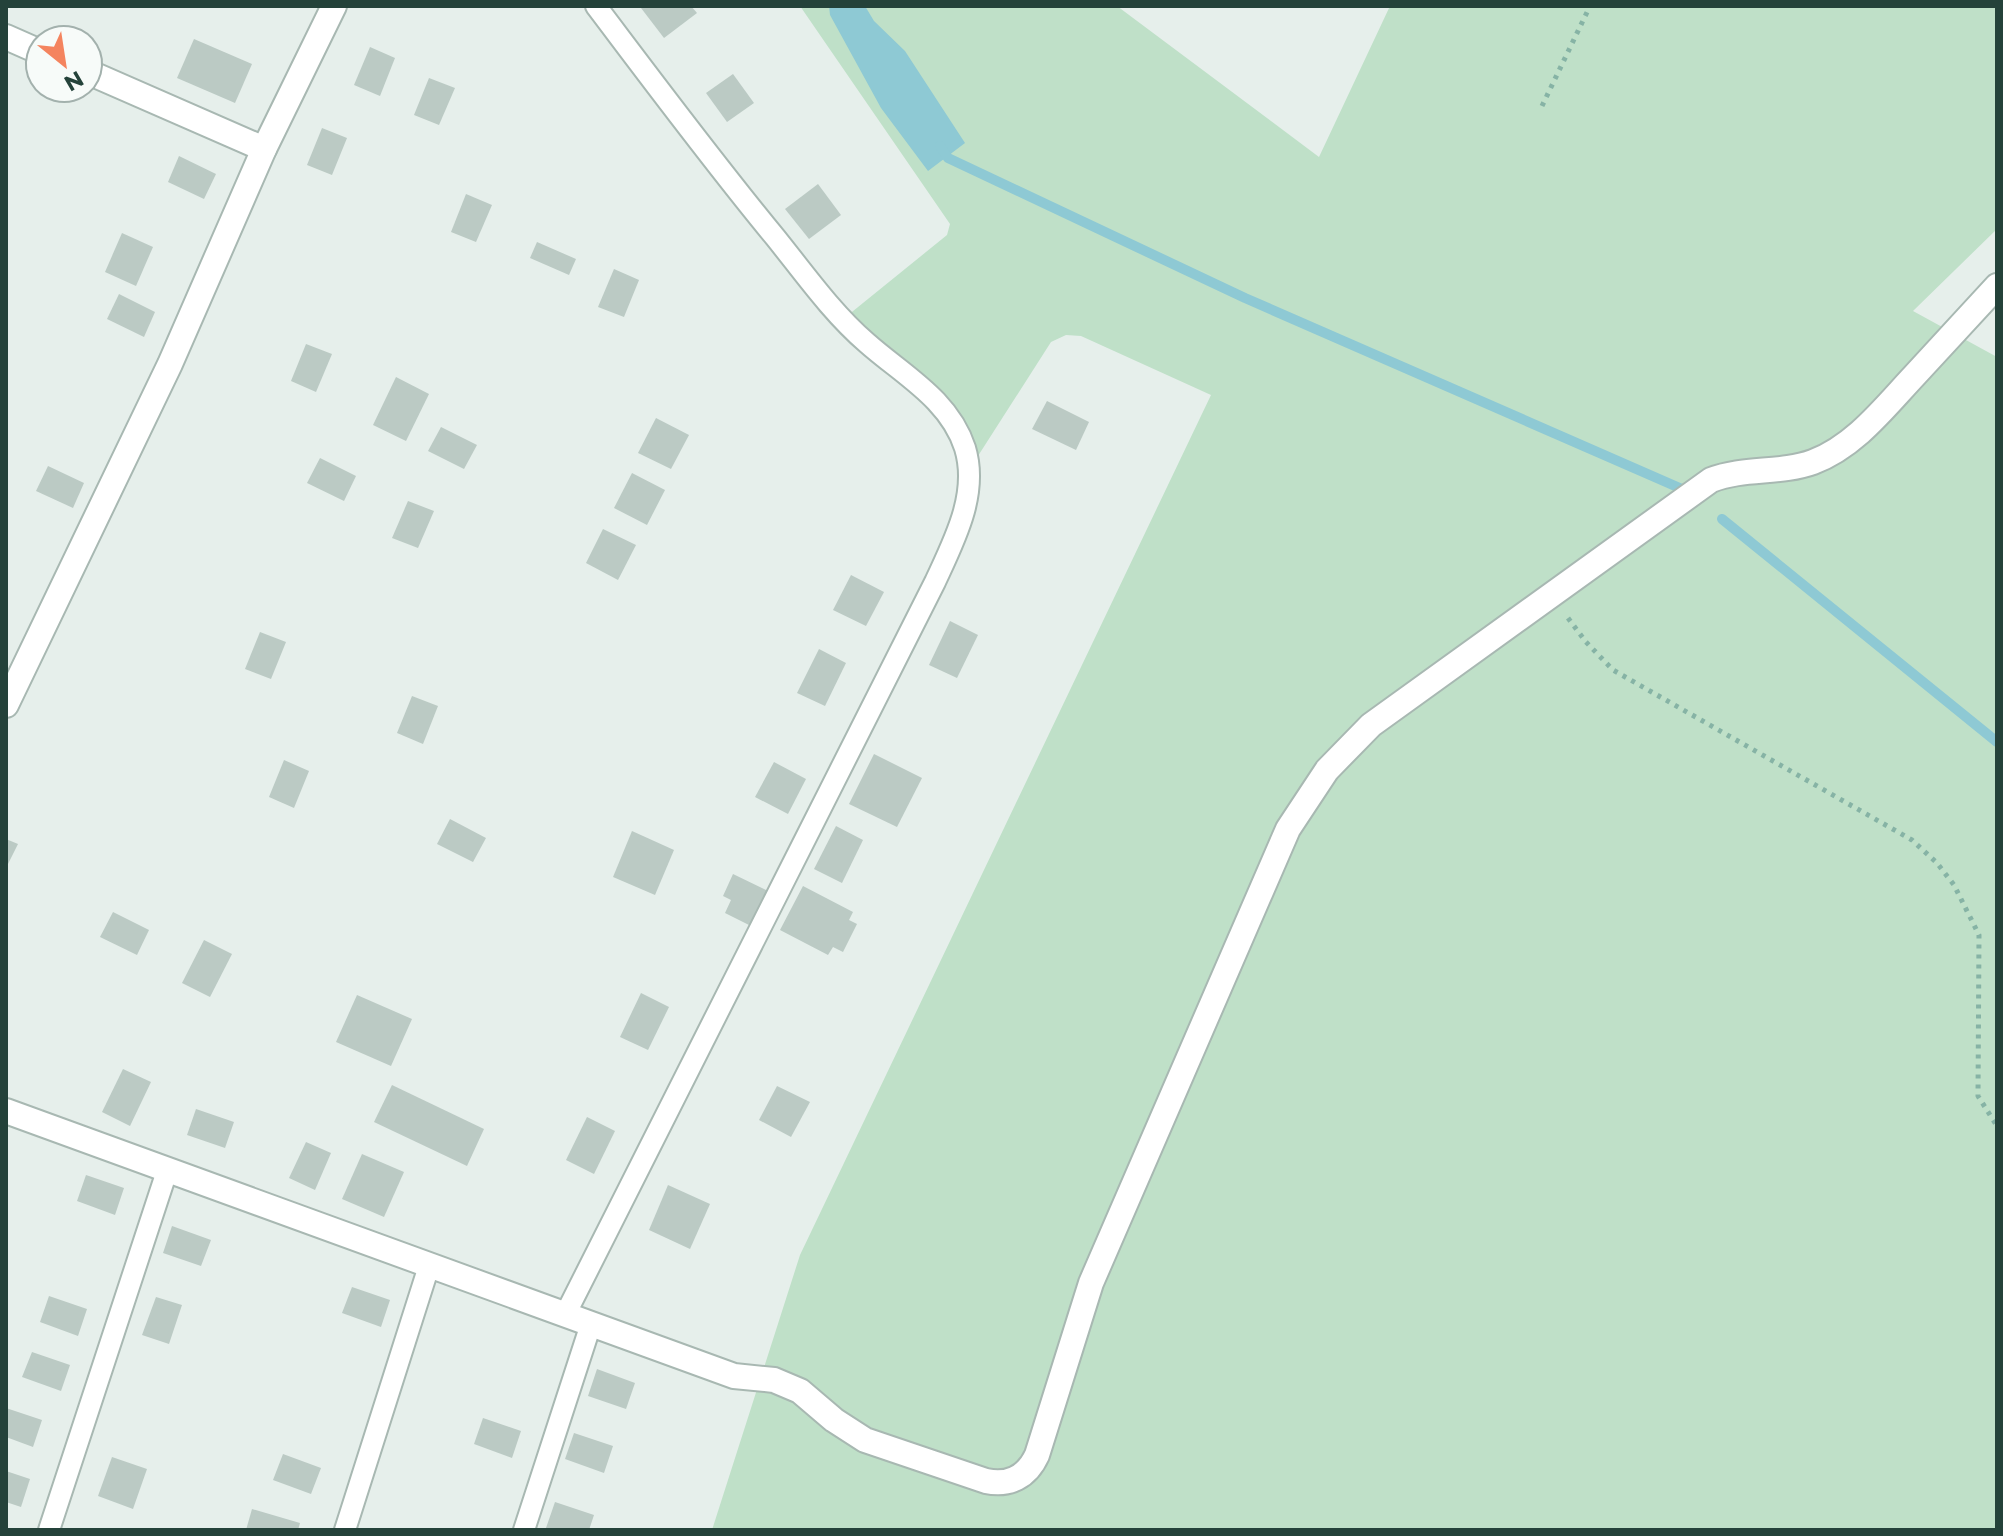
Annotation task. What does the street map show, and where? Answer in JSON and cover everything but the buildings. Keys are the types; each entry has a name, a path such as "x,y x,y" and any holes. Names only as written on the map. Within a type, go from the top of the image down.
{"street":[{"path":"6,705 170,364 264,149 334,6"},
{"path":"104,79 264,149"},
{"path":"6,1111 734,1376 774,1380 800,1391 841,1426 865,1440 995,1483 1014,1481 1037,1455 1078,1316 1106,1245 1288,829 1327,770 1371,725 1711,480 1729,473 1791,468 1814,461 1841,447 1867,426 1997,286"}],"lane":[{"path":"565,1315 935,582 965,506 969,470 959,431 947,413 842,320 726,177 596,6"},
{"path":"49,1530 167,1171"},
{"path":"345,1530 429,1266"},
{"path":"524,1530 591,1324"}],"path":[{"path":"1542,106 1590,6"},
{"path":"1551,595 1586,642 1613,670 1912,840 1937,863 1954,885 1979,935 1978,1096 1997,1126"}],"green space":[{"path":"800,6 1117,6 1319,157 1390,6 1997,6 1997,229 1913,311 1997,357 1997,1530 712,1530 800,1255 1211,395 1081,336 1066,335 1051,342 969,470 959,432 842,320 947,235 950,224"}],"water":[{"path":"829,6 865,6 874,21 905,51 965,143 928,171 881,108 830,15"}],"waterway":[{"path":"940,146 948,158 1245,298 1682,489"},
{"path":"1722,519 1997,742"}]}
